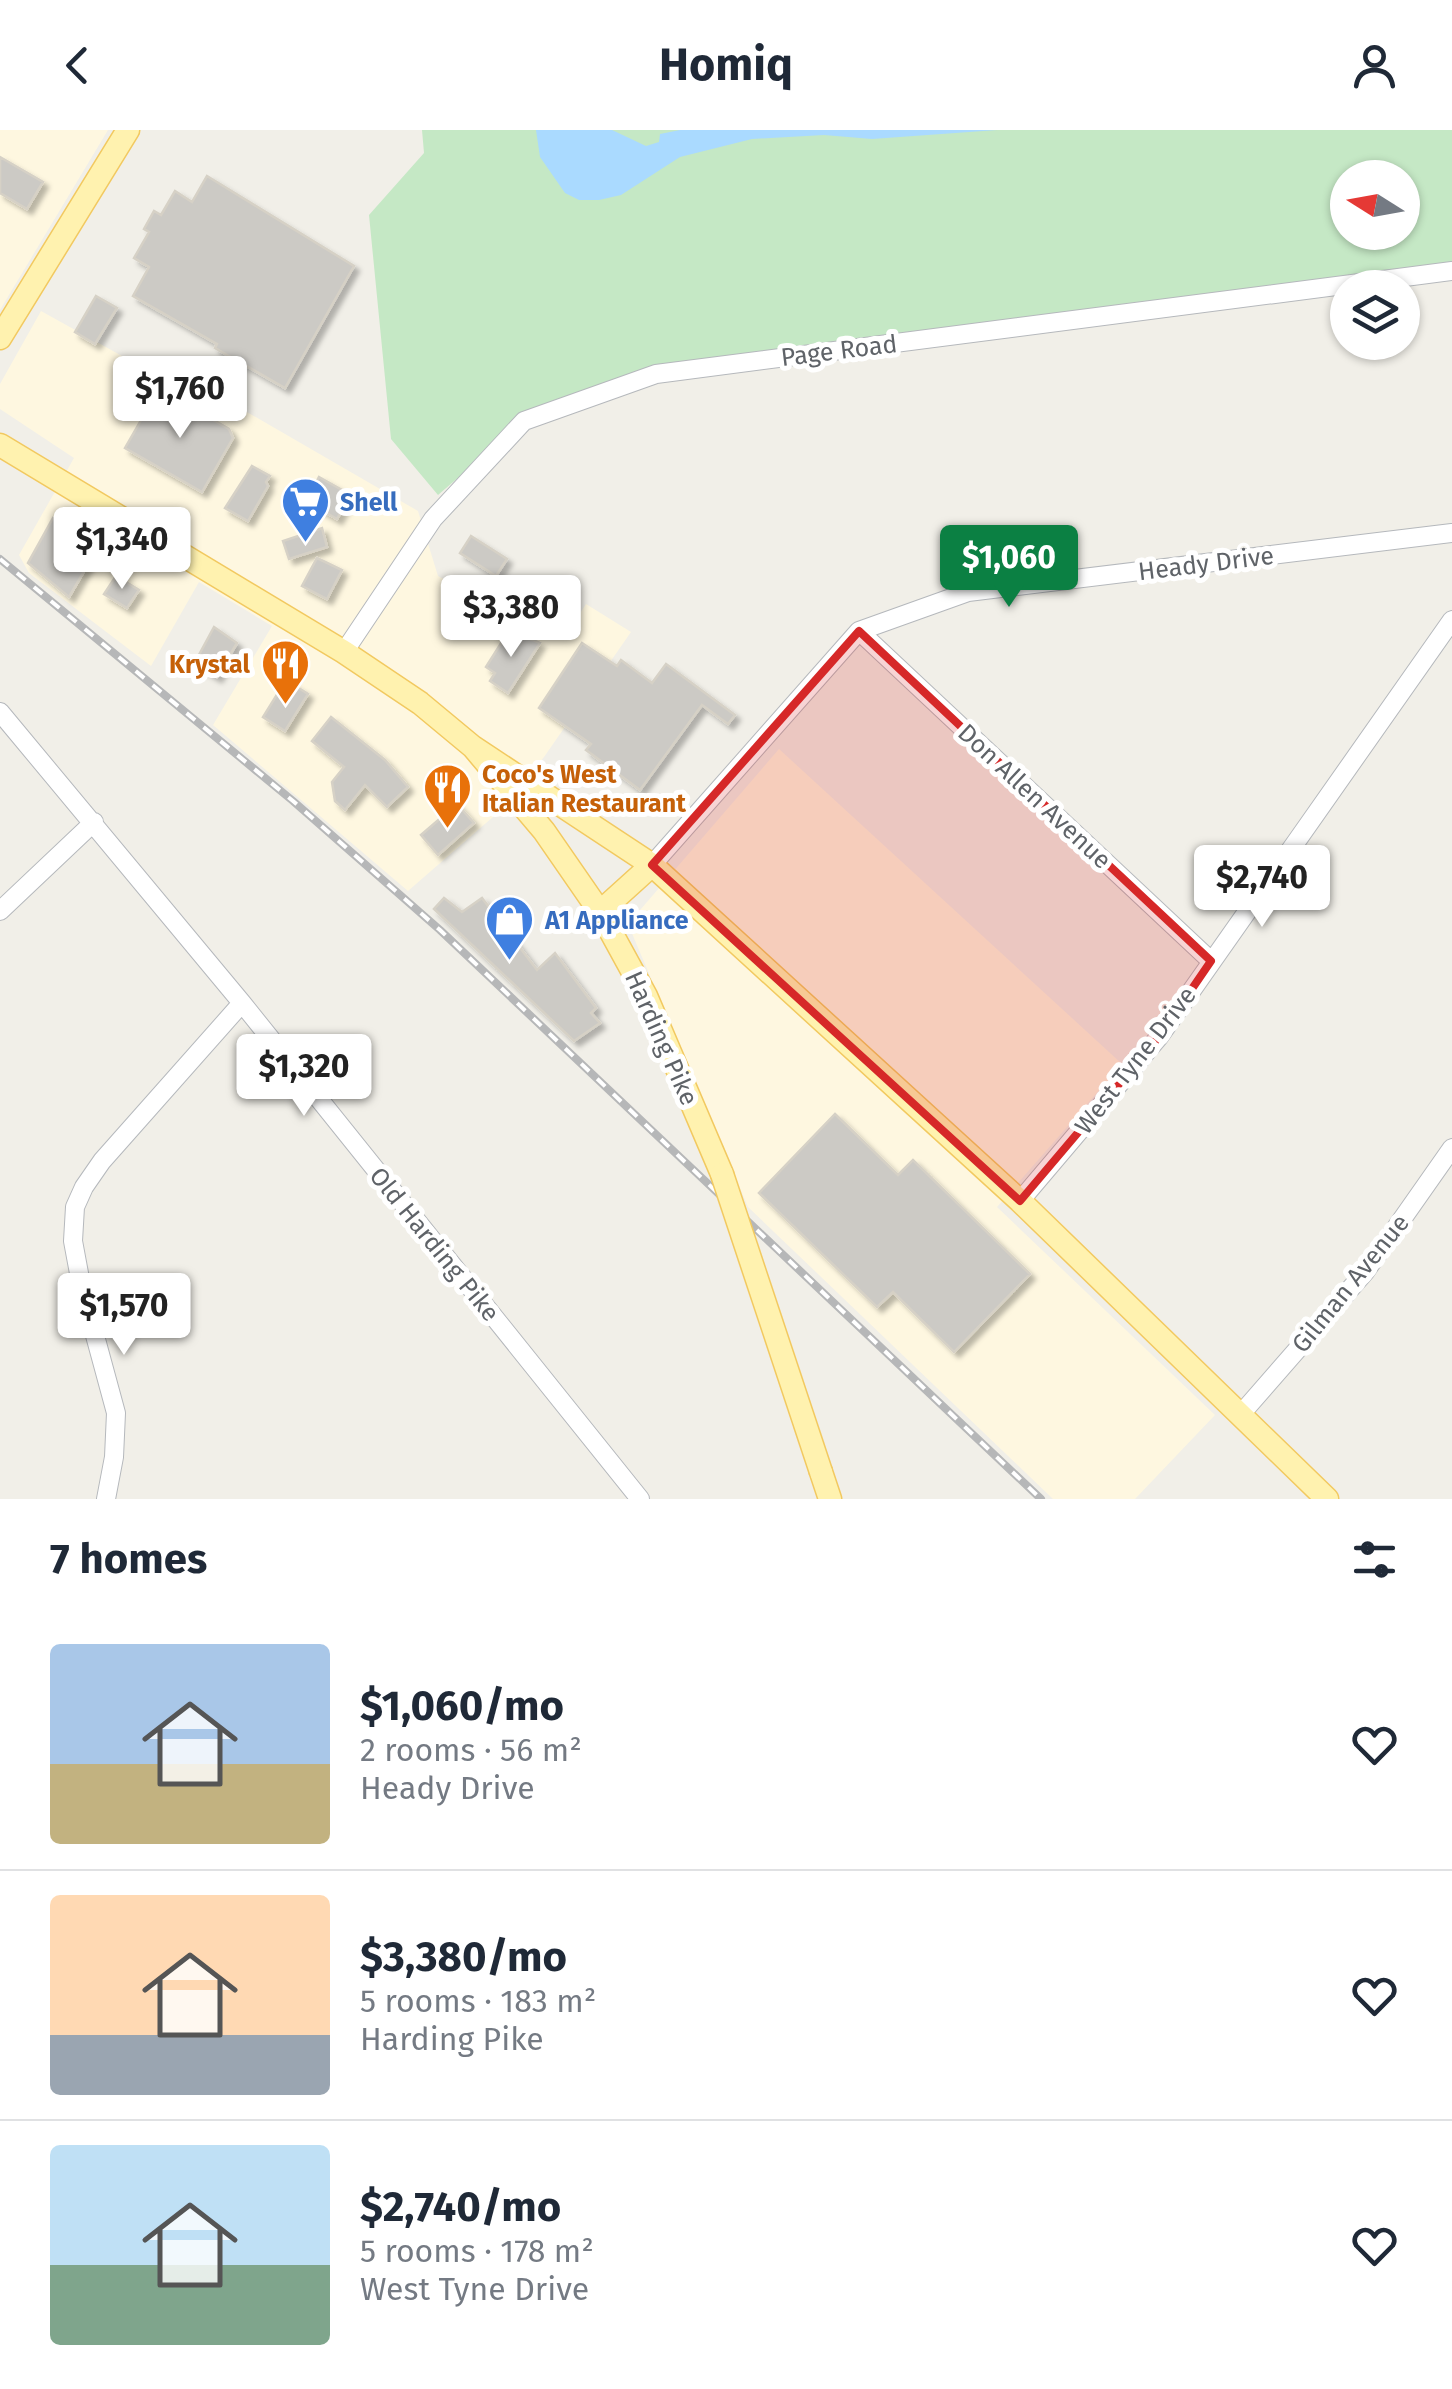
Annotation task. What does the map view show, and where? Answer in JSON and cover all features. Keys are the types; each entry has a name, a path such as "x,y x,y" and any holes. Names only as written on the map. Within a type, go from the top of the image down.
{"main road":[{"path":"0,338 128,130"},
{"name":"Harding Pike","path":"0,444 420,702 473,748 544,830 600,912 646,996 722,1174 830,1499"},
{"path":"473,748 652,865 1020,1201 1327,1499"},
{"path":"600,912 652,865"}],"street":[{"name":"Page Road","path":"344,652 433,519 524,420 656,374 1452,271"},
{"name":"Heady Drive","path":"652,865 858,631 968,592 1452,533"},
{"name":"West Tyne Drive","path":"1020,1201 1159,1037 1452,620"},
{"name":"Don Allen Avenue","path":"858,631 1211,961"},
{"name":"Old Harding Pike","path":"0,712 242,1003 640,1499"},
{"path":"0,912 94,822"},
{"path":"106,1499 114,1457 116,1413 81,1284 73,1241 75,1207 102,1162 242,1003"},
{"name":"Gilman Avenue","path":"1241,1414 1365,1272 1452,1148"}],"highlighted area":[{"path":"859,631 1211,961 1159,1037 1020,1201 652,865"}],"shaded area":[{"path":"0,130 108,130 0,310"},
{"path":"41,311 131,361 164,364 418,511 438,576 490,604 500,593 566,635 586,604 631,632 544,757 501,810 408,891 213,725 272,626 199,582 151,666 29,573 19,555 74,458 0,409 0,384"},
{"path":"779,749 1122,1064 997,1207 1215,1415 1135,1499 1053,1499 748,1207 628,924"}],"green space":[{"path":"422,130 1452,130 1452,271 1420,275 1420,270 1330,270 1330,287 656,374 524,421 438,495 391,439 369,215 424,153"}],"water":[{"path":"536,130 612,130 646,146 659,142 660,134 680,130 997,130 872,139 824,135 752,139 680,157 621,195 579,200 565,193 540,157"}],"building":[{"path":"0,157 43,182 27,209 0,193"},
{"path":"207,176 354,266 285,388 133,296 149,267 134,258 149,232 144,229 154,211 161,215 175,191 192,202"},
{"path":"96,296 117,308 95,344 75,332"},
{"path":"159,389 229,429 233,438 202,492 125,448"},
{"path":"252,466 270,476 248,521 225,508"},
{"path":"319,477 351,495 337,519 306,501"},
{"path":"53,518 100,544 69,597 28,563"},
{"name":"Shell","path":"322,528 327,547 289,559 283,541"},
{"path":"471,536 507,559 496,576 460,553"},
{"name":"Shell","path":"317,558 342,570 327,599 302,586"},
{"path":"116,576 139,590 127,608 104,594"},
{"path":"214,627 237,643 217,677 194,664"},
{"path":"517,633 540,643 508,693 490,681 495,673 486,667 505,637 512,639"},
{"path":"582,643 617,666 621,660 652,683 666,664 735,715 728,724 702,705 640,790 586,750 591,744 539,708"},
{"name":"Krystal","path":"286,680 308,694 285,731 263,717"},
{"path":"331,717 385,760 408,787 387,807 365,785 345,810 335,801 332,782 344,767 312,741"},
{"path":"457,804 474,823 438,855 421,835"},
{"name":"A1 Appliance","path":"444,898 462,912 482,898 537,970 555,953 596,1008 591,1013 600,1023 574,1041 434,909"},
{"path":"835,1114 898,1175 913,1160 1030,1274 954,1352 893,1292 877,1307 759,1193"}],"railway":[{"path":"0,559 293,801 440,930 1041,1499"}],"place":[{"name":"Shell","path":"305,544"},
{"name":"Krystal","path":"285,706"},
{"name":"Coco's West Italian Restaurant","path":"447,830"},
{"name":"A1 Appliance","path":"510,962"}]}
